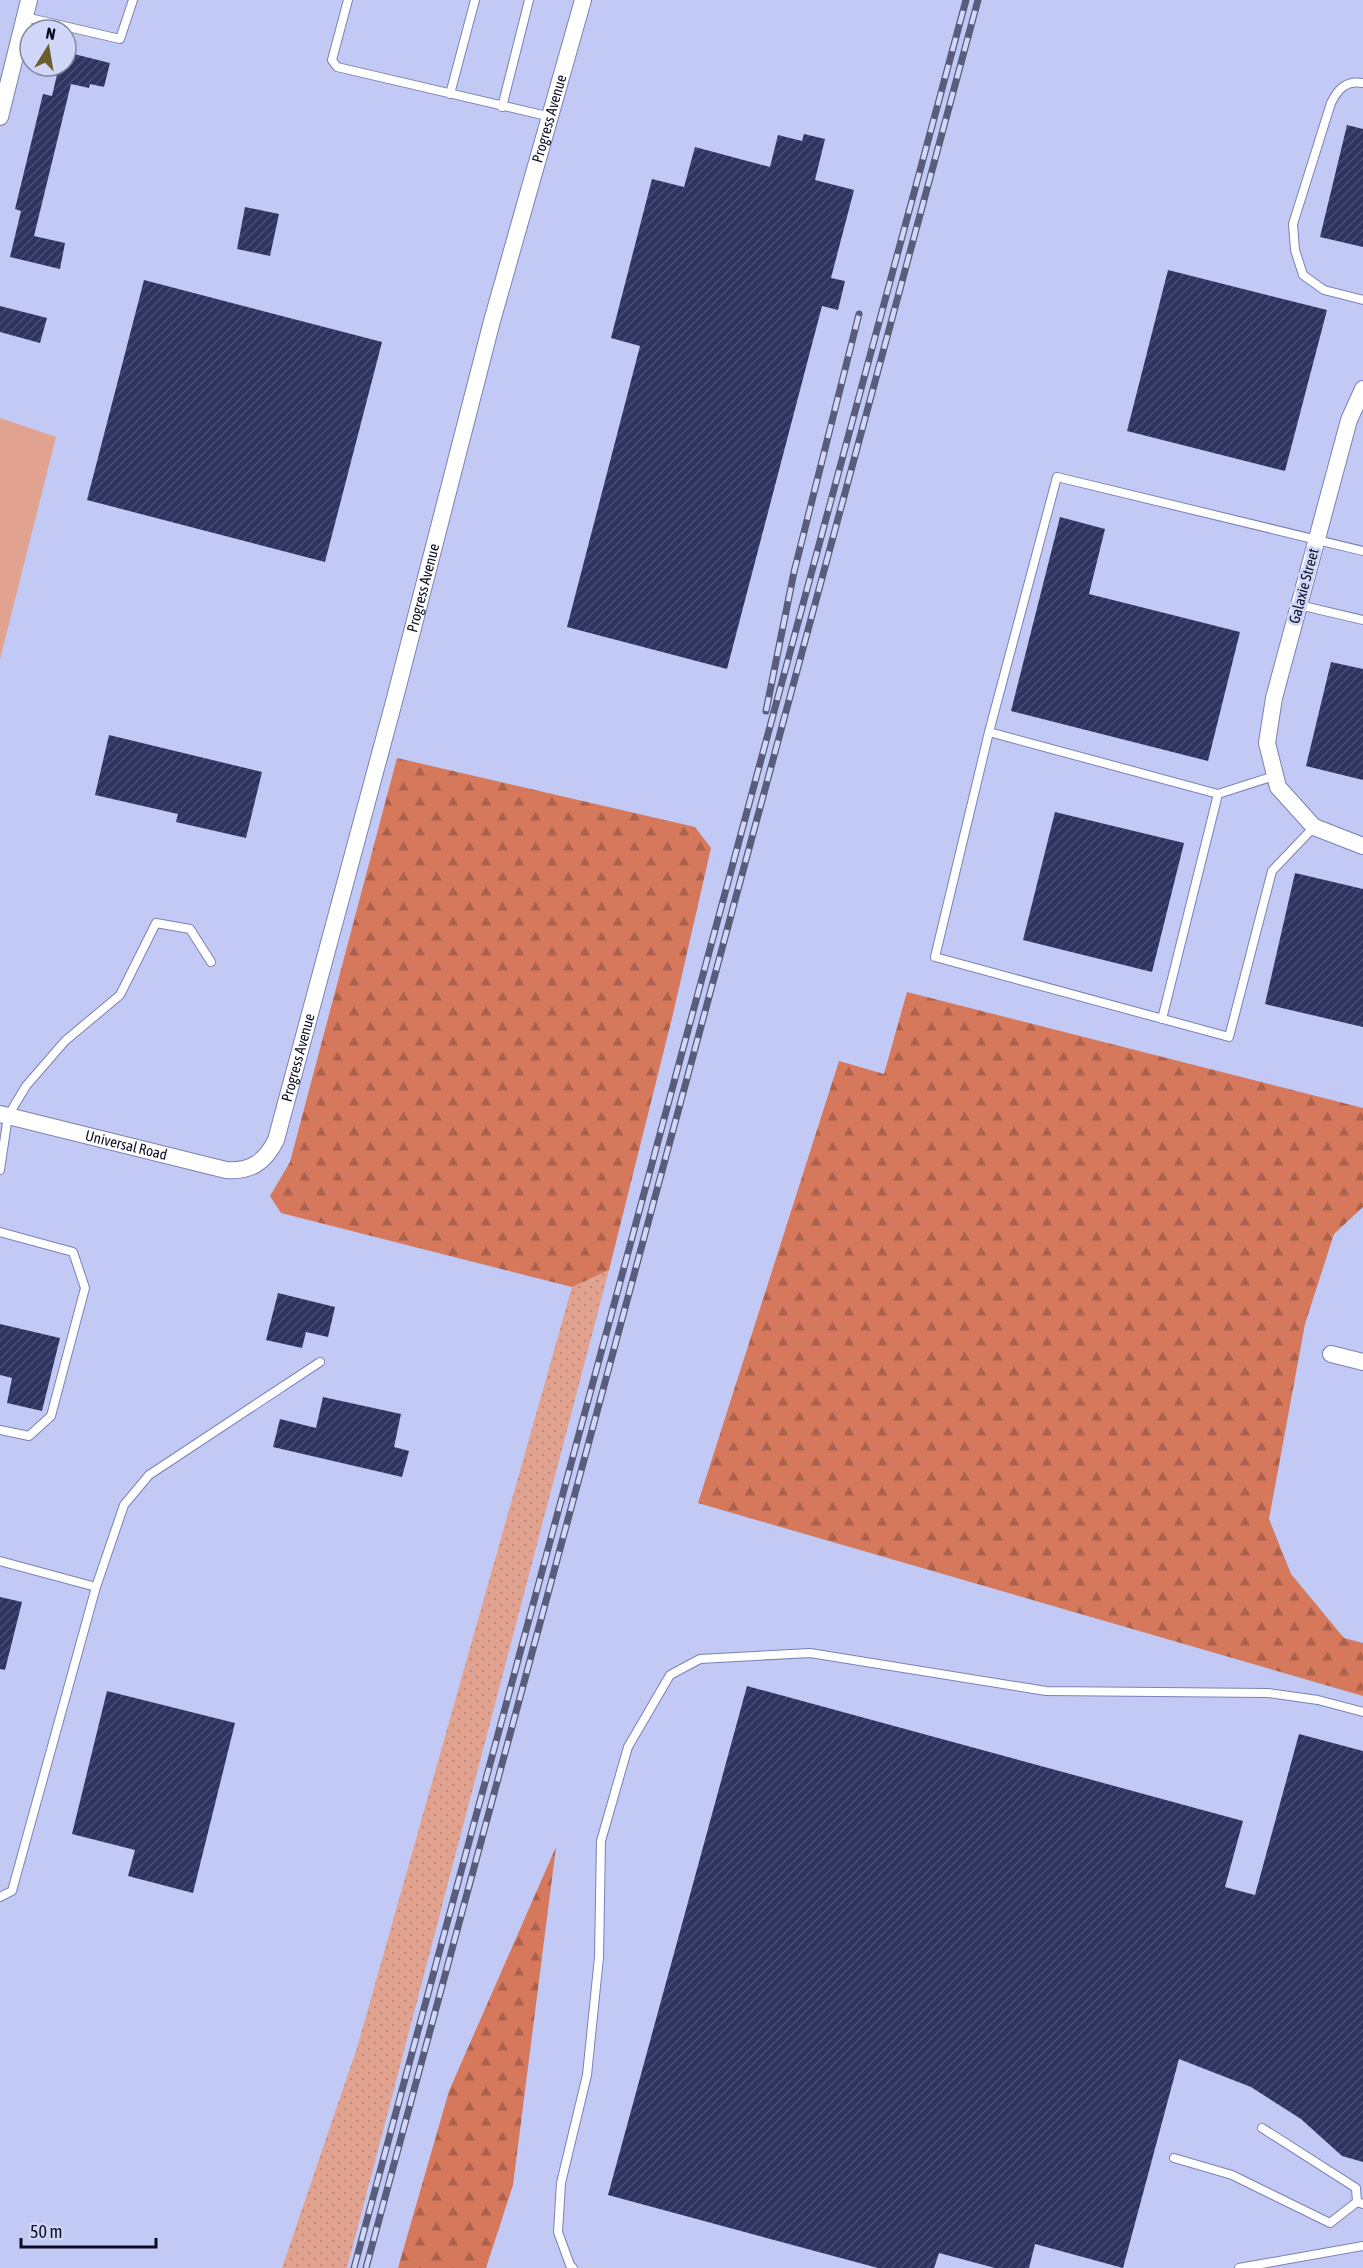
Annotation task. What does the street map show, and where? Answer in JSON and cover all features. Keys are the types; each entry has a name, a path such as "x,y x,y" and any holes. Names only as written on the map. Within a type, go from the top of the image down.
{"street":[{"path":"0,117 29,0"},
{"name":"Progress Avenue","path":"253,1167 268,1156 276,1140 395,698 492,321 583,0"},
{"name":"Galaxie Street","path":"1276,782 1267,743 1274,698 1349,420 1363,389"},
{"path":"1276,782 1314,827 1363,846"},
{"name":"Universal Road","path":"4,1115 226,1170 240,1171 253,1167"},
{"path":"1331,1354 1363,1362"}],"lane":[{"path":"25,17 120,39 133,0"},
{"path":"348,0 332,60 337,67 551,117"},
{"path":"450,94 474,0"},
{"path":"502,107 529,0"},
{"path":"1363,83 1354,81 1338,88 1331,102 1293,224 1295,250 1303,275 1324,290 1363,300"},
{"path":"1314,827 1272,871 1229,1037 935,957 989,732 1057,477 1363,551"},
{"path":"1299,604 1363,620"},
{"path":"989,732 1218,794 1276,782"},
{"path":"1162,1019 1218,794"},
{"path":"0,1170 4,1115 66,1041 120,995 156,923 190,929 211,962"},
{"path":"0,1232 74,1252 85,1288 51,1416 29,1436 0,1430"},
{"path":"0,1898 12,1891 96,1587 124,1505 149,1475 320,1362"},
{"path":"0,1561 96,1587"},
{"path":"573,2268 558,2232 561,2183 587,2075 599,1957 601,1841 628,1747 670,1675 700,1659 810,1653 1046,1690 1268,1693 1318,1700 1363,1712"},
{"path":"1174,2158 1232,2175 1330,2223 1360,2203 1356,2188 1262,2128"},
{"path":"1239,2268 1363,2246"}],"shaded area":[{"path":"0,418 56,437 0,659"},
{"path":"609,1270 347,2268 282,2268 357,2048 572,1287"}],"green space":[{"path":"397,758 695,827 711,848 673,1014 609,1270 572,1287 281,1213 270,1196 290,1162"},
{"path":"907,992 1363,1108 1363,1207 1334,1234 1305,1324 1269,1519 1291,1574 1344,1638 1363,1643 1363,1696 698,1503 839,1061 884,1074"},
{"path":"556,1847 513,2185 486,2268 398,2268 449,2091"}],"building":[{"path":"78,55 110,63 104,87 90,84 89,88 71,84 34,236 65,243 60,269 10,257 21,211 15,209 43,94 52,96 56,78 78,78"},
{"path":"1347,125 1363,129 1363,247 1320,237"},
{"path":"804,134 825,139 815,180 854,190 831,278 845,281 838,310 822,306 727,669 567,627 640,346 611,338 652,179 684,187 695,147 770,167 778,135 802,141"},
{"path":"245,207 279,214 270,256 237,249"},
{"path":"1168,270 1327,310 1285,471 1127,431"},
{"path":"144,280 382,342 325,562 87,500"},
{"path":"0,306 47,318 40,343 0,332"},
{"path":"1060,517 1105,529 1089,594 1240,632 1208,761 1011,711"},
{"path":"1331,662 1363,669 1363,780 1306,766"},
{"path":"109,735 262,772 246,838 176,822 178,814 95,795"},
{"path":"1055,812 1184,843 1152,972 1023,940"},
{"path":"1295,873 1363,889 1363,1027 1265,1004"},
{"path":"278,1293 335,1307 328,1337 306,1332 302,1348 266,1340"},
{"path":"0,1324 60,1338 42,1411 7,1403 12,1378 0,1375"},
{"path":"323,1397 401,1414 394,1447 409,1451 402,1477 273,1447 280,1419 316,1428"},
{"path":"0,1597 22,1602 5,1670 0,1669"},
{"path":"747,1686 1243,1821 1225,1887 1255,1895 1299,1734 1363,1751 1363,2162 1342,2156 1301,2119 1251,2087 1179,2059 1123,2268 1035,2244 1029,2268 995,2268 939,2253 934,2268 878,2268 608,2195"},
{"path":"107,1691 235,1723 193,1893 128,1876 135,1850 72,1834"}],"railway":[{"path":"354,2268 966,0"},
{"path":"366,2268 978,0"},
{"path":"766,711 794,572 859,314"}]}
